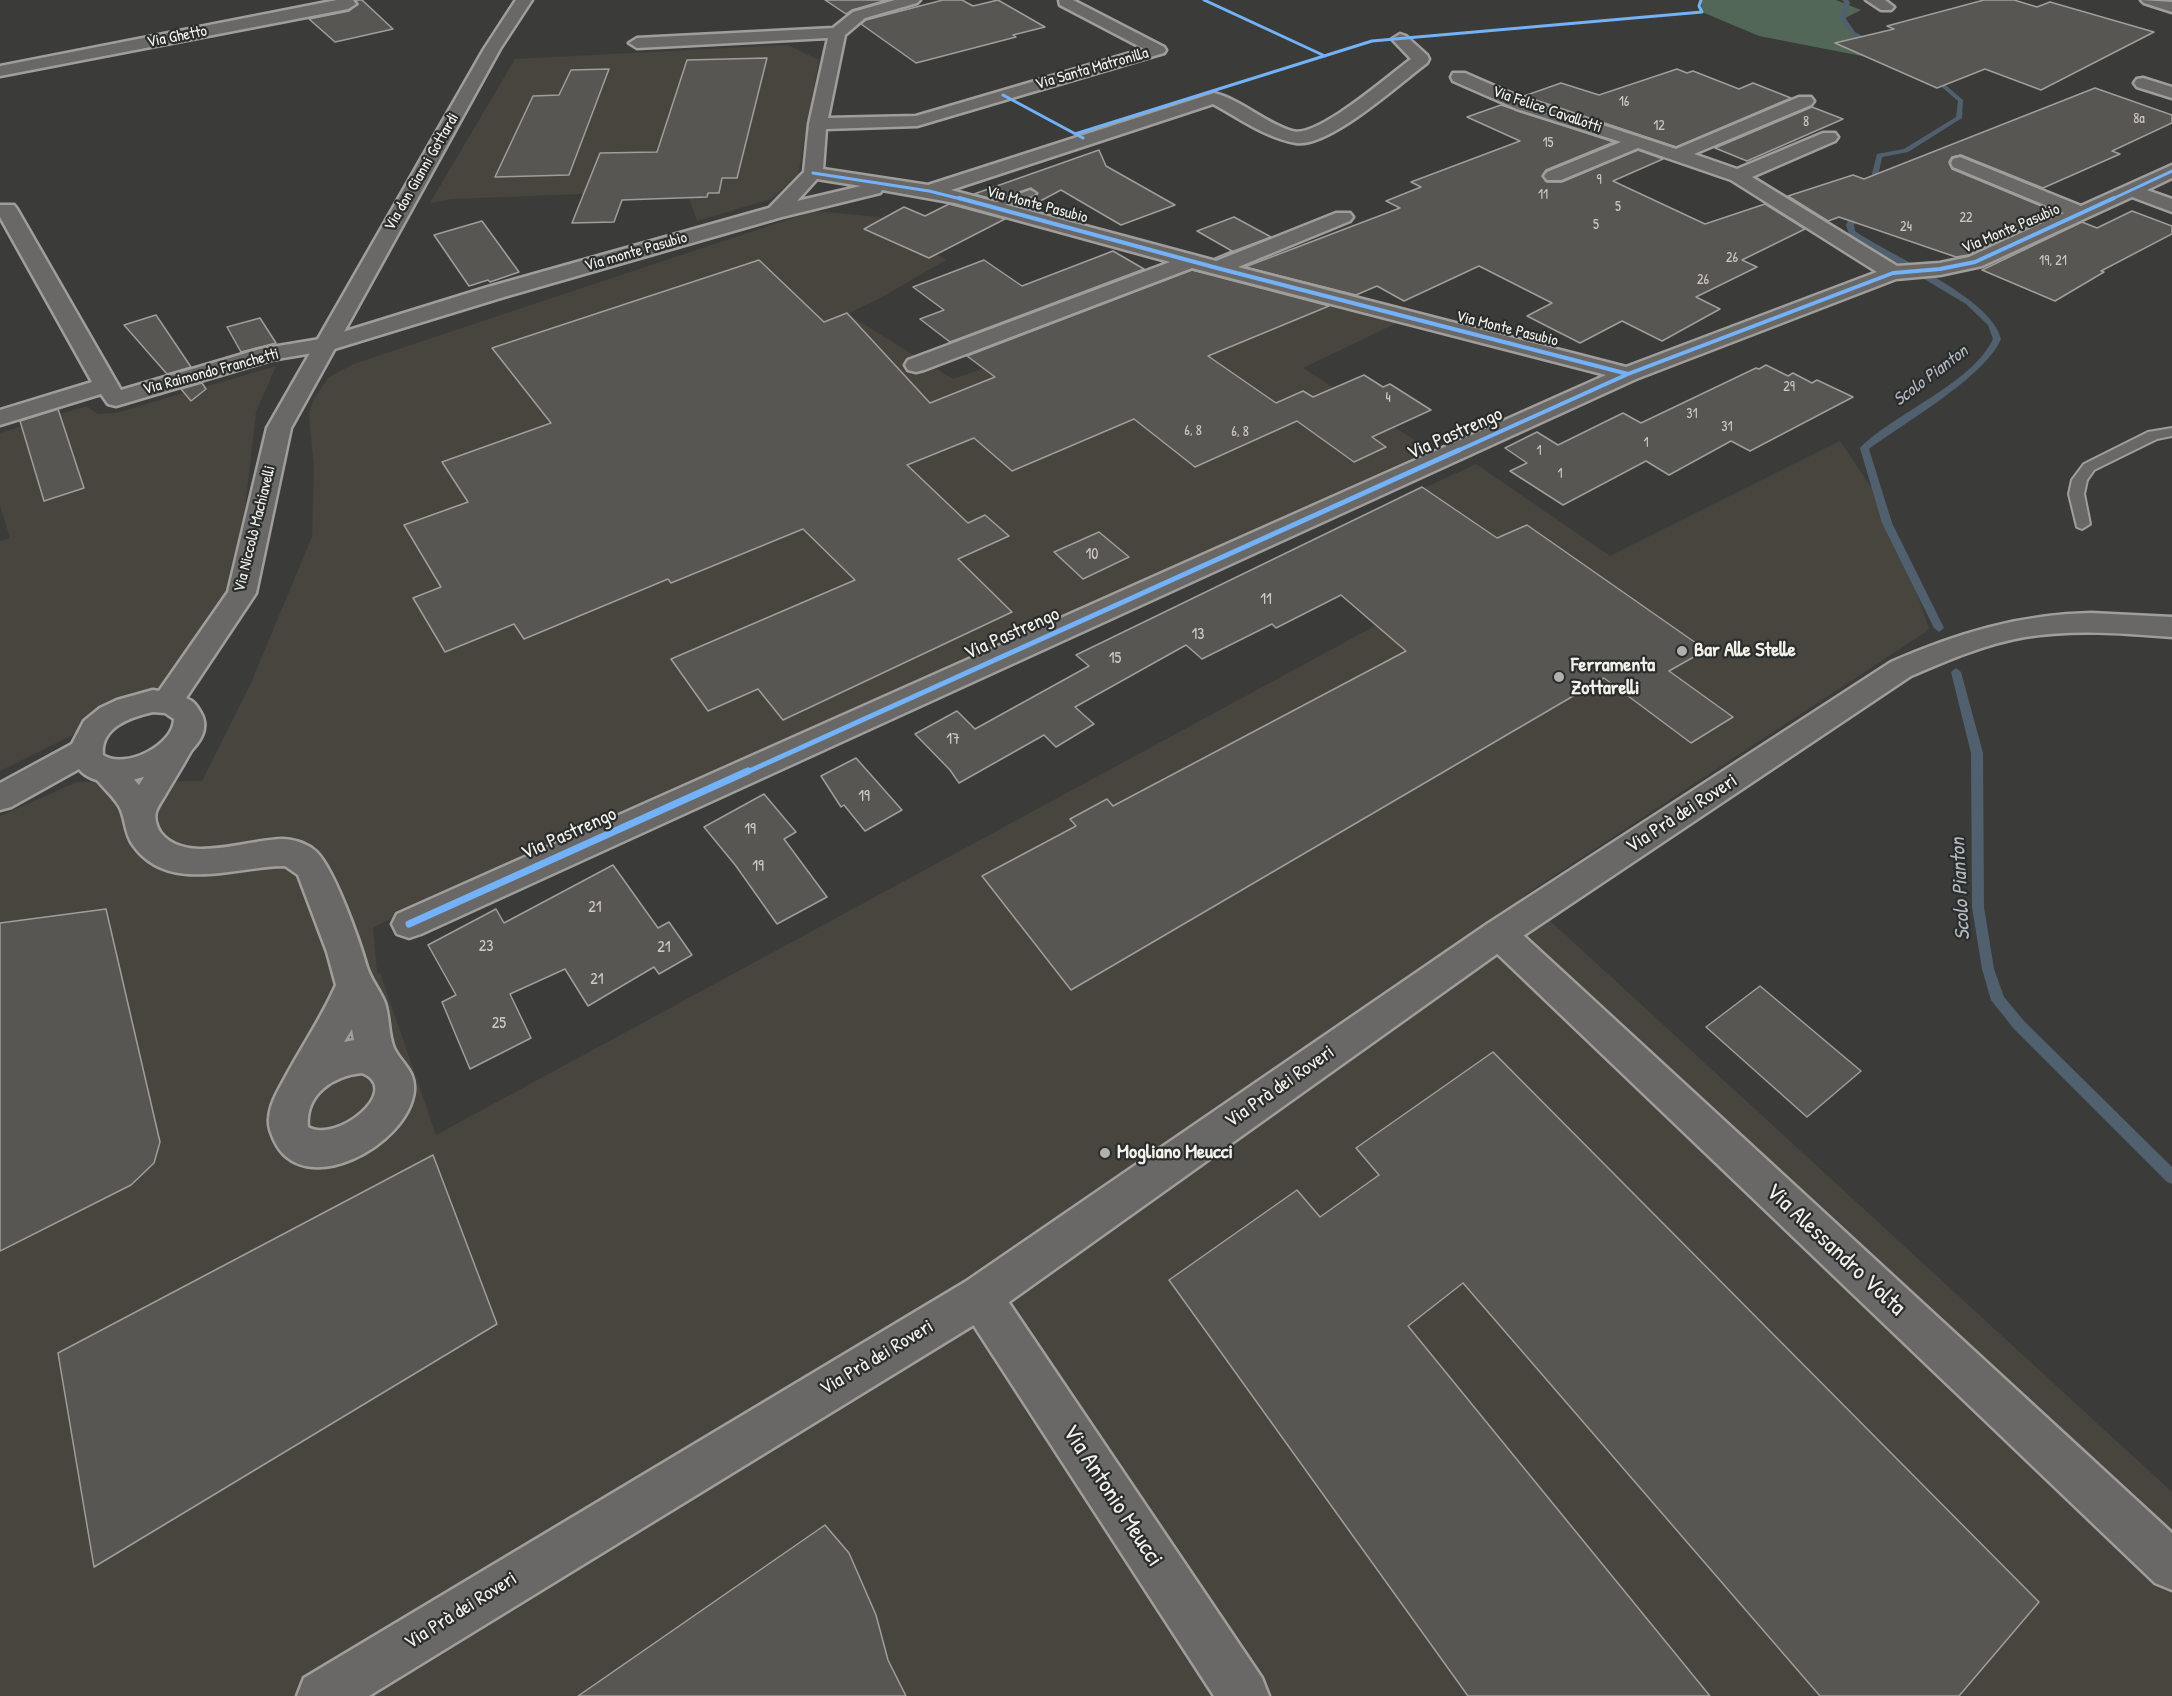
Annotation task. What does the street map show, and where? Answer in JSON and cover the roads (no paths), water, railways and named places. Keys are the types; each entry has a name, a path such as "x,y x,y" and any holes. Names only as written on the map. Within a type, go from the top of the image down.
{"street":[{"name":"Via Ghetto","path":"0,71 348,4 345,0"},
{"name":"Via don Gianni Gottardi","path":"323,345 492,49 524,0"},
{"path":"637,42 837,33 859,15 912,0"},
{"path":"2149,0 2172,7"},
{"name":"Via Santa Matronilla","path":"818,124 916,121 1158,50 1065,3"},
{"path":"776,212 813,173 818,124 837,33"},
{"path":"929,191 1214,99 1285,135 1299,138 1312,136 1333,126 1421,59 1400,39"},
{"name":"Via Felice Cavallotti","path":"1458,77 1523,105 1679,154 1738,176 1898,272"},
{"path":"2143,83 2172,93"},
{"path":"1679,154 1805,101"},
{"path":"1738,176 1828,136"},
{"name":"Via Felice Cavallotti","path":"1554,176 1636,142"},
{"name":"Via Monte Pasubio","path":"1960,163 2082,213"},
{"name":"Via Monte Pasubio","path":"813,173 929,191 1216,268 1628,374 1898,272 1940,269 1975,262 2131,190 2168,178"},
{"name":"Via monte Pasubio","path":"323,345 496,292 776,212 888,185"},
{"path":"2131,190 2172,206"},
{"path":"0,211 7,209 106,385 0,418"},
{"path":"1216,268 1343,217"},
{"path":"916,365 1191,261"},
{"name":"Via monte Pasubio","path":"307,376 384,348 496,292"},
{"name":"Via Niccolò Machiavelli","path":"167,702 242,593 279,428 323,345"},
{"name":"Via Raimondo Franchetti","path":"106,385 116,399 267,354 323,345"},
{"name":"Via Pastrengo","path":"410,924 1628,374"},
{"name":"Via Prà dei Roveri","path":"322,1696 980,1297 1499,934 1901,669 1948,648 2042,625 2120,624 2172,627"},
{"path":"139,812 184,737 190,720 187,711 179,705 167,702 136,705 105,719 87,741 95,761 127,792 139,812 142,832 152,846 167,856 214,862 287,852 303,858 312,868 345,952 354,985 366,1000 370,1011 370,1032 382,1063"},
{"path":"0,798 95,761 136,768 168,752 184,737"},
{"name":"Via Alessandro Volta","path":"1499,934 2172,1566"},
{"path":"298,1089 320,1069 346,1058 363,1056 377,1059 387,1067 393,1077 395,1090 391,1105 368,1132 352,1142 334,1148 316,1149 300,1144 290,1134 286,1120 289,1104 341,1014 354,985"},
{"name":"Via Antonio Meucci","path":"980,1297 1244,1696"}],"lane":[{"name":"Via Monte Pasubio","path":"992,207 1030,194"},
{"path":"2082,524 2075,497 2082,475 2089,467 2153,435 2172,432"}],"waterway":[{"name":"Scolo Pianton","path":"1845,0 1847,2 1843,19 1853,33 1874,45"},
{"name":"Scolo Pianton","path":"1870,189 1874,181 1879,155 1906,151 1959,118 1961,101 1932,76"},
{"name":"Scolo Pianton","path":"1858,209 1850,225 1852,232 1969,303 1991,324 1997,339 1980,363 1961,379 1864,448 1887,523 1939,628"},
{"name":"Scolo Pianton","path":"1956,672 1977,753 1978,907 1988,969 1998,1000 2019,1025 2172,1177"}],"place":[{"name":"Bar Alle Stelle","path":"1682,651"},
{"name":"Ferramenta Zottarelli","path":"1559,677"},
{"name":"Mogliano Meucci","path":"1105,1153"}]}
